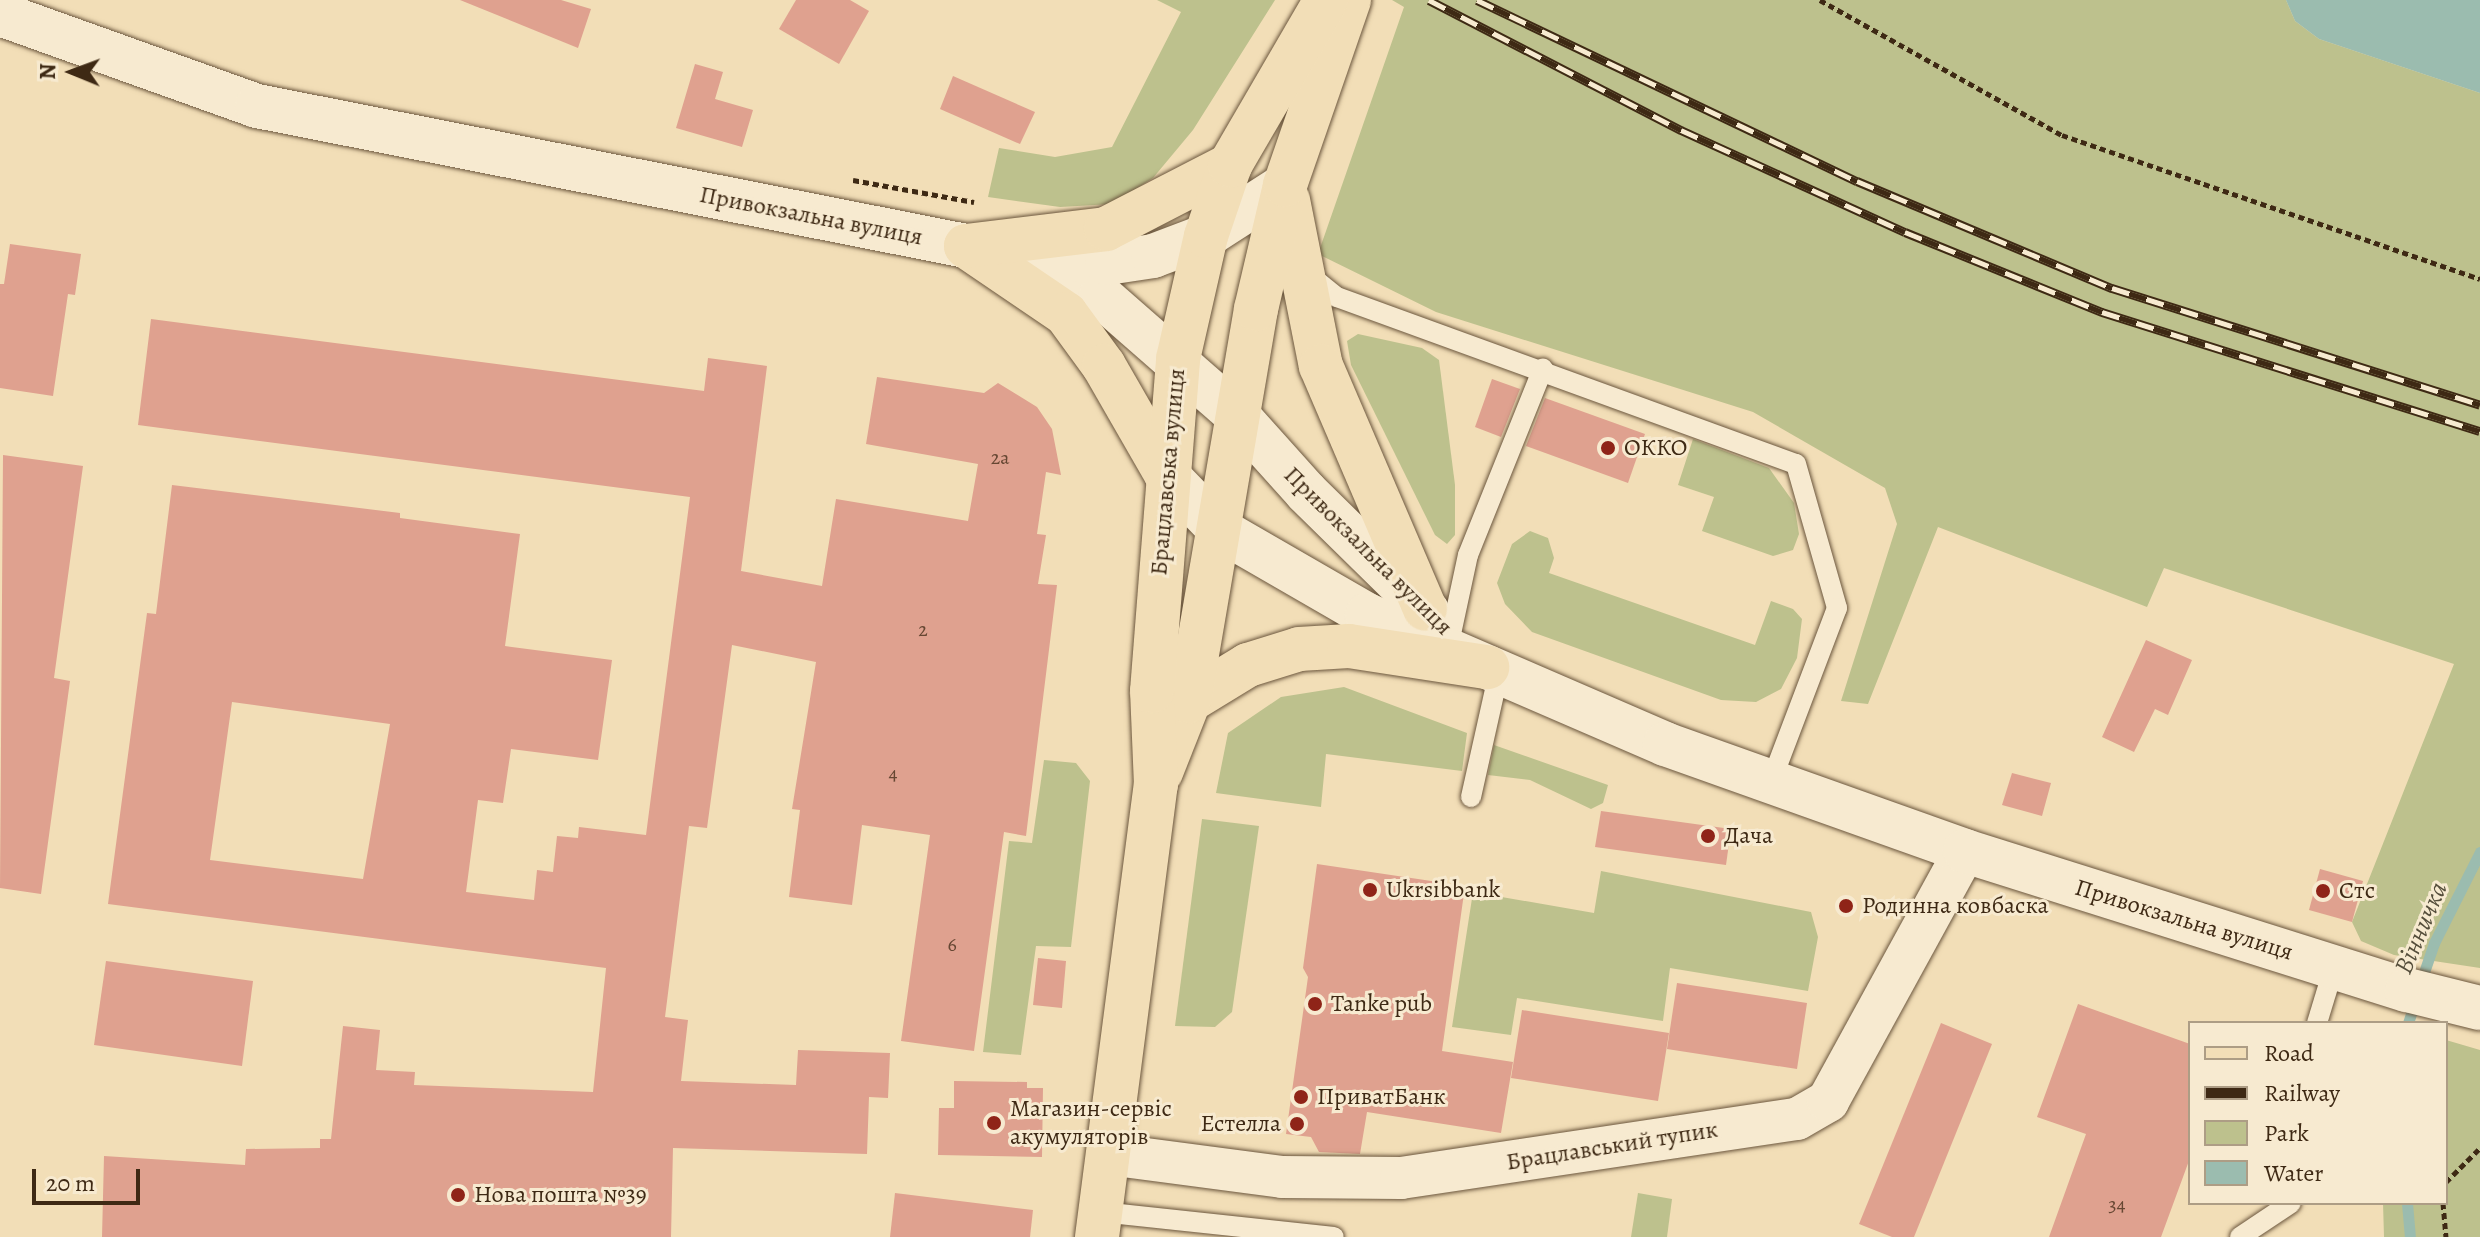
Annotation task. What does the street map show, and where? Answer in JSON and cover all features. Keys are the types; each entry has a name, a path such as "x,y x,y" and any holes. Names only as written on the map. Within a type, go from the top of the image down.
{"main road":[{"name":"Брацлавська вулиця","path":"1099,1225 1156,785 1152,691 1166,474 1178,359 1206,236 1230,165 1326,0"},
{"name":"Брацлавська вулиця","path":"1156,785 1189,701 1237,415 1285,185 1349,0"},
{"path":"966,246 1106,229 1230,165"},
{"path":"1285,185 1321,366 1438,621"},
{"path":"966,246 1066,314 1104,366 1166,474"},
{"path":"1189,701 1248,665 1299,649 1349,646 1493,669"}],"street":[{"name":"Привокзальна вулиця","path":"0,14 257,106 966,246 1101,296 1178,359 1237,415 1306,492 1438,621 1493,669"},
{"path":"966,246 1107,263 1153,256 1206,236 1285,185"},
{"name":"Привокзальна вулиця","path":"1166,474 1220,530 1367,615 1665,744 1965,851 2418,993 2480,1008"},
{"name":"Брацлавський тупик","path":"1108,1154 1282,1177 1401,1178 1797,1119 1828,1101 1965,851"}],"lane":[{"path":"1301,268 1337,297 1543,368 1796,464 1837,608 1771,782"},
{"path":"1438,621 1468,555 1543,368"},
{"path":"1471,797 1493,669"},
{"path":"2318,1021 2334,967"},
{"path":"2240,1237 2288,1205"},
{"path":"1099,1225 1334,1237"}],"path":[{"path":"1820,0 2062,135 2480,279"},
{"path":"836,176 974,202"},
{"path":"2448,1180 2480,1148"},
{"path":"2443,1205 2446,1237"}],"green space":[{"path":"1157,0 1275,0 1193,130 1153,178 1112,204 1060,207 988,197 999,148 1055,157 1112,147 1181,12"},
{"path":"1392,0 2286,0 2295,21 2319,39 2480,93 2480,968 2394,955 2361,941 2352,922 2454,664 2164,568 2147,607 1938,527 1868,704 1841,701 1897,524 1885,488 1753,412 1436,312 1318,254 1404,7"},
{"path":"1358,334 1422,348 1439,360 1455,485 1455,535 1447,544 1435,535 1351,365 1347,341"},
{"path":"1693,439 1769,468 1794,503 1799,534 1793,550 1773,556 1702,531 1714,497 1678,485"},
{"path":"1530,531 1548,538 1554,558 1549,573 1755,645 1771,601 1793,609 1802,619 1797,658 1781,689 1756,702 1721,700 1532,632 1505,604 1497,583 1512,544"},
{"path":"1344,687 1467,733 1462,771 1326,754 1321,807 1216,793 1228,733 1281,697"},
{"path":"1494,745 1608,785 1603,803 1591,809 1530,780 1488,775"},
{"path":"1044,760 1076,763 1090,781 1071,947 1036,946 1021,1055 983,1052 1009,841 1032,843"},
{"path":"1202,819 1259,826 1232,1012 1215,1027 1175,1026"},
{"path":"1601,871 1811,912 1818,937 1808,991 1670,968 1663,1021 1517,998 1511,1035 1452,1027 1473,892 1594,913"},
{"path":"2448,1041 2480,1050 2480,1237 2384,1237 2383,1205 2448,1205"},
{"path":"1638,1193 1672,1199 1667,1237 1631,1237"}],"water":[{"path":"2286,0 2480,0 2480,93 2319,39 2295,21"}],"building":[{"path":"460,0 561,0 591,9 578,48"},
{"path":"796,0 850,0 869,11 839,64 779,29"},
{"path":"695,64 723,72 715,99 753,110 742,147 676,128"},
{"path":"953,76 1035,112 1020,144 940,109"},
{"path":"10,244 81,254 75,295 68,294 53,396 0,388 0,284 4,284"},
{"path":"151,319 704,391 708,358 767,366 741,571 822,586 836,499 968,521 978,464 866,444 877,377 984,393 998,383 1037,407 1052,429 1061,475 1046,472 1037,534 1046,535 1038,584 1057,585 1026,836 1004,832 974,1051 901,1041 930,835 862,825 852,905 789,897 800,810 792,809 816,662 732,645 707,828 689,826 665,1017 688,1020 681,1081 796,1085 798,1050 890,1053 888,1098 869,1097 867,1154 673,1148 671,1237 102,1237 104,1156 245,1165 246,1149 320,1148 320,1139 331,1139 343,1026 380,1030 376,1070 415,1072 414,1085 593,1092 606,968 108,904 147,613 156,614 172,485 400,513 400,518 520,534 505,646 612,660 598,760 511,749 503,803 478,800 466,892 534,900 537,870 553,872 557,836 578,838 579,827 646,835 690,497 138,425","holes":["232,702 390,724 363,879 210,860"]},
{"path":"1492,379 1520,389 1501,437 1475,427"},
{"path":"1545,398 1645,434 1628,483 1526,446"},
{"path":"3,455 83,466 54,678 70,681 41,894 0,888"},
{"path":"2146,640 2192,660 2168,715 2155,709 2134,752 2102,737"},
{"path":"2012,773 2051,783 2042,816 2002,805"},
{"path":"1601,811 1731,829 1726,865 1595,847"},
{"path":"1317,864 1465,886 1442,1051 1513,1062 1501,1133 1367,1112 1360,1154 1319,1152 1311,1137 1286,1134 1308,977 1303,968"},
{"path":"2320,869 2363,881 2352,922 2309,910"},
{"path":"1038,958 1066,961 1062,1008 1033,1005"},
{"path":"106,961 253,981 242,1066 94,1045"},
{"path":"1677,983 1807,1003 1797,1069 1667,1049"},
{"path":"2078,1004 2188,1043 2188,1163 2161,1237 2049,1237 2086,1134 2037,1117"},
{"path":"1522,1010 1669,1033 1658,1101 1511,1078"},
{"path":"1941,1023 1992,1044 1914,1237 1892,1237 1859,1224"},
{"path":"954,1081 1027,1082 1027,1088 1043,1088 1042,1157 938,1155 939,1108 954,1108"},
{"path":"895,1193 1033,1210 1030,1237 890,1237"}],"waterway":[{"name":"Вінничка","path":"2420,984 2434,943 2480,852"},
{"name":"Вінничка","path":"2409,1021 2415,1001"},
{"name":"Вінничка","path":"2407,1205 2410,1237"}],"railway":[{"path":"1429,0 1681,130 1905,232 2102,312 2480,431"},
{"path":"1477,0 1857,181 2112,288 2480,405"}],"place":[{"name":"ОККО","path":"1608,448"},
{"name":"Дача","path":"1708,836"},
{"name":"Ukrsibbank","path":"1370,890"},
{"name":"Стс","path":"2323,891"},
{"name":"Родинна ковбаска","path":"1846,906"},
{"name":"Tanke pub","path":"1315,1004"},
{"name":"ПриватБанк","path":"1301,1097"},
{"name":"Магазин-сервіс акумуляторів","path":"994,1123"},
{"name":"Естелла","path":"1297,1124"},
{"name":"Нова пошта №39","path":"458,1195"}]}
